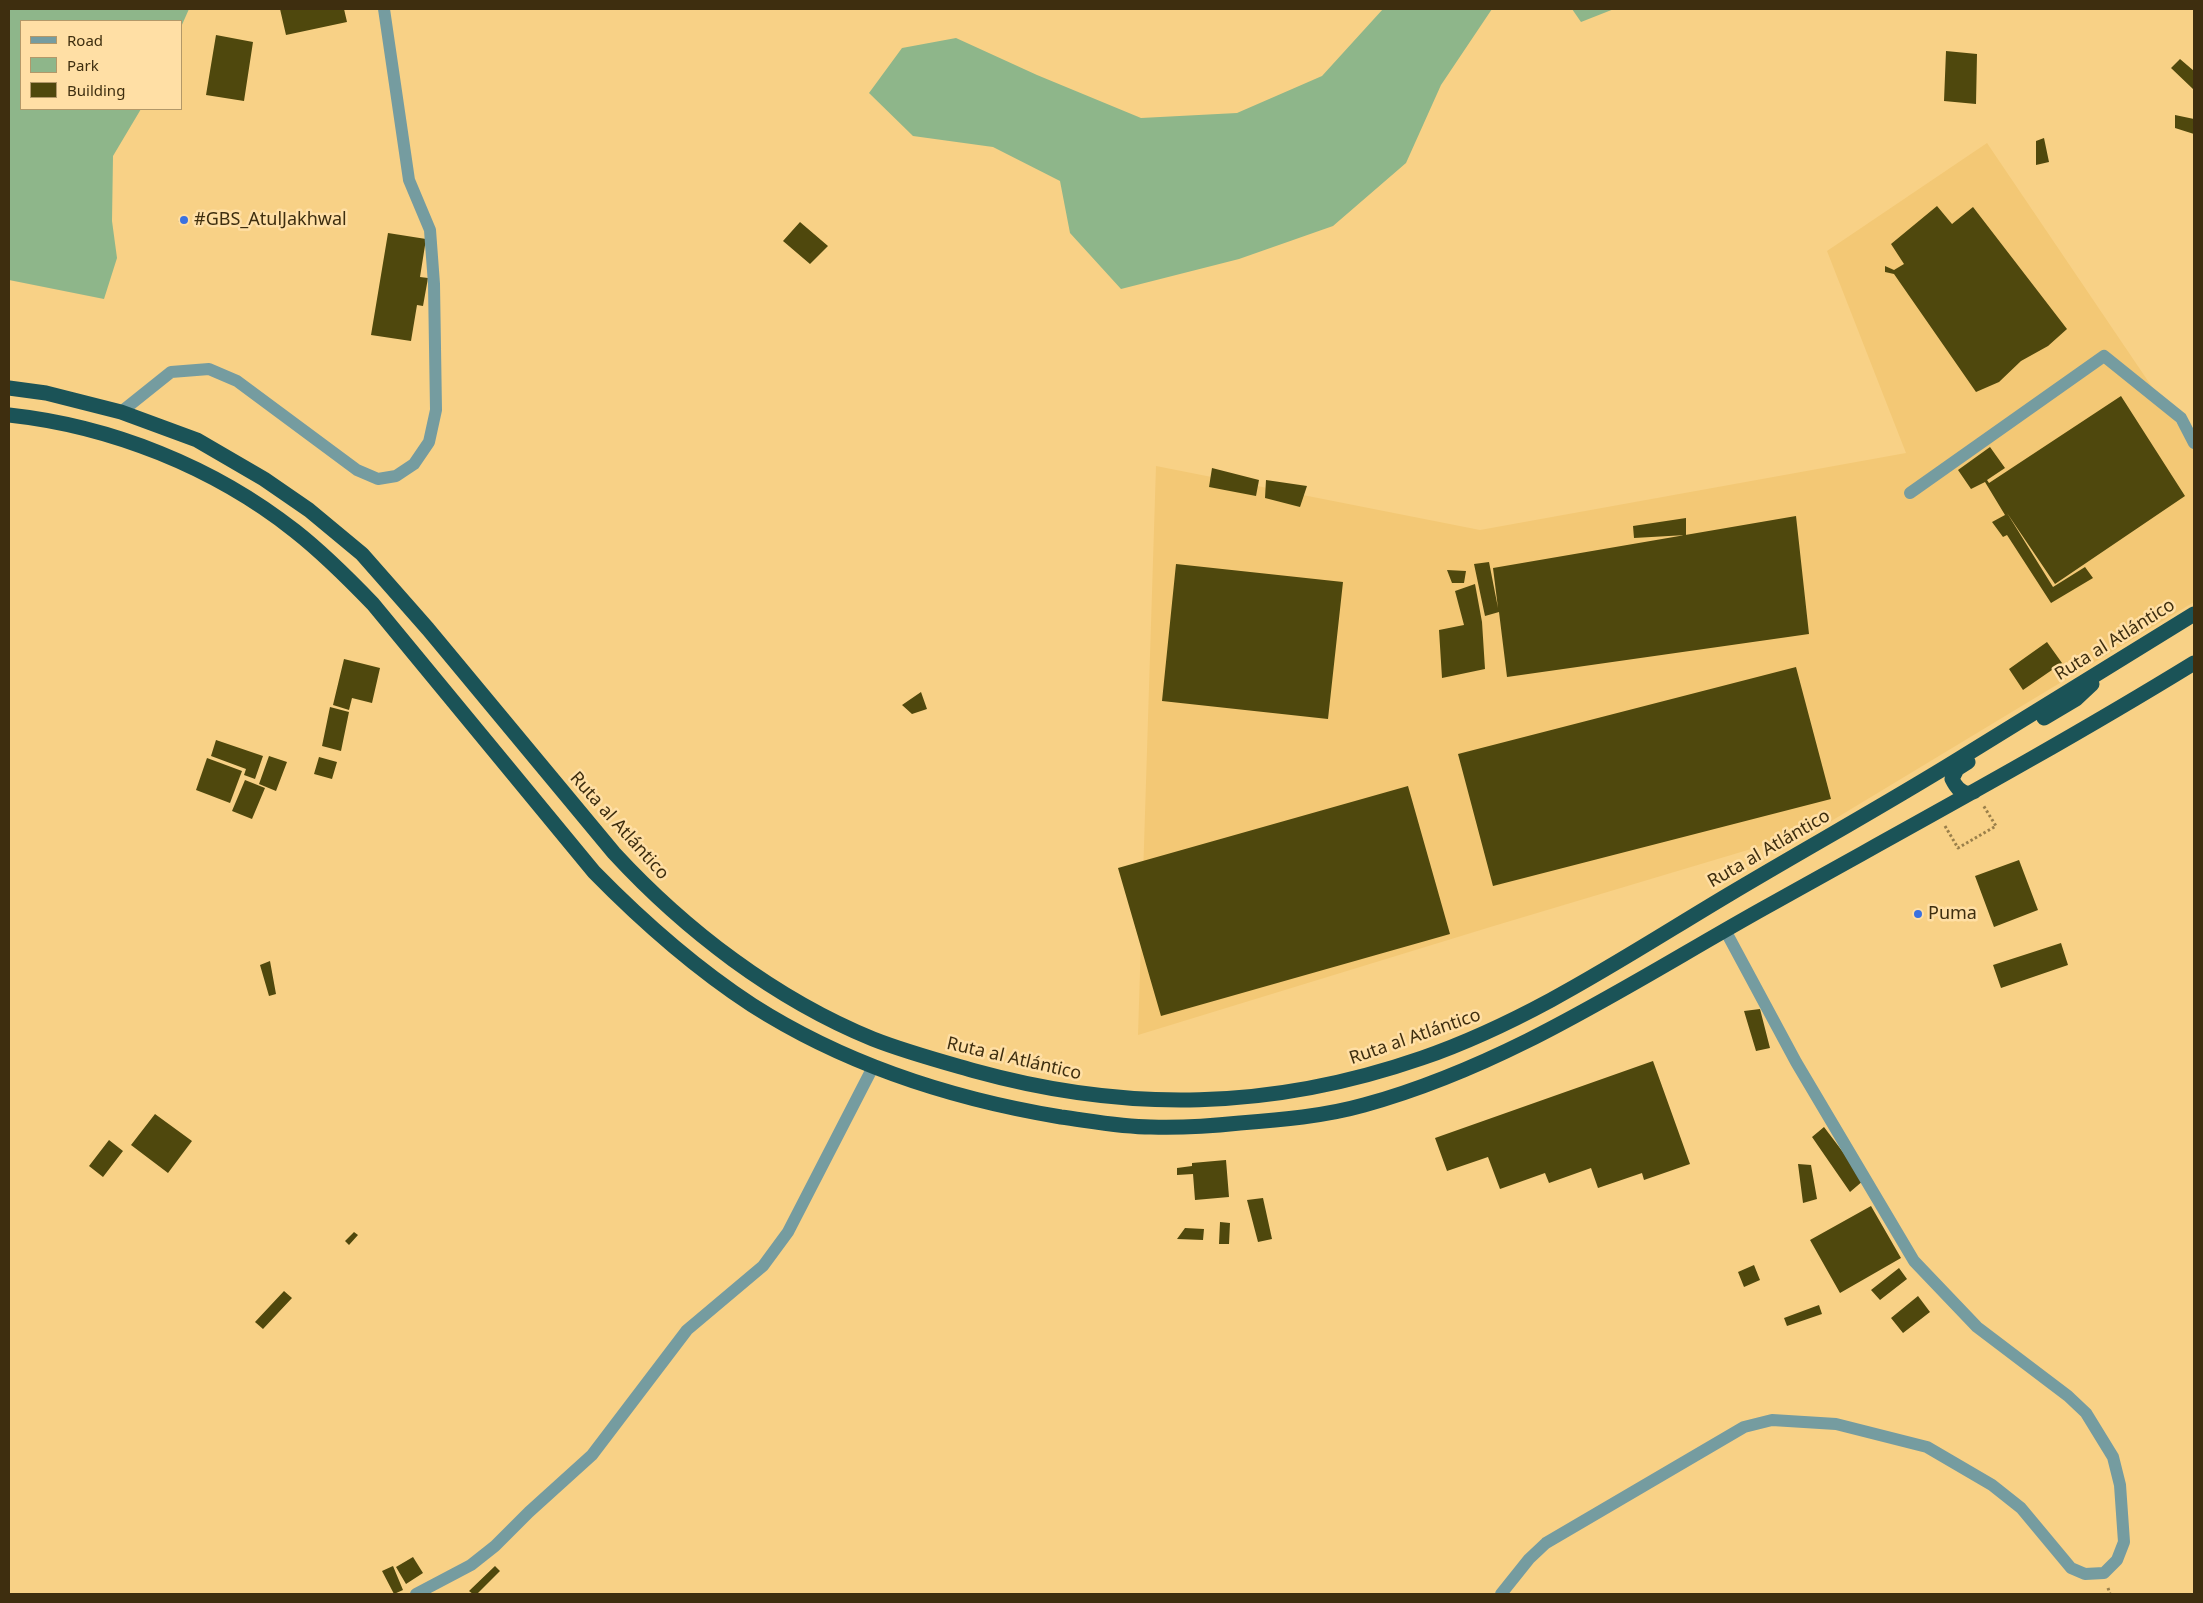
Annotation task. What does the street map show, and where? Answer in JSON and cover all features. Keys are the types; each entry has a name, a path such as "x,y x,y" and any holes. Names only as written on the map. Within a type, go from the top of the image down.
{"highway":[{"name":"Ruta al Atlántico","path":"9,388 46,393 121,412 197,440 255,474 309,510 362,554 428,629 614,853 639,880 719,949 810,1008 870,1037 913,1054 1021,1083 1093,1096 1150,1101 1212,1100 1277,1094 1355,1078 1412,1062 1492,1031 1575,988 1718,901 1957,761 2194,614"},
{"path":"9,415 104,433 181,462 217,480 294,530 337,567 373,604 594,872 663,939 752,1005 802,1034 906,1080 1009,1108 1092,1122 1148,1127 1279,1120 1362,1106 1433,1082 1496,1057 1586,1011 1725,930 2113,713 2194,663"},
{"path":"1975,791 1968,794 1957,788 1952,779 1957,769 2076,699 2115,663"}],"street":[{"path":"121,412 171,372 209,369 237,381 357,470 378,479 396,476 414,464 429,442 436,410 434,284 430,230 410,180 384,9"},
{"path":"1910,493 2104,356 2181,418 2194,443"},
{"path":"1501,1594 1529,1559 1546,1543 1744,1427 1772,1420 1836,1424 1927,1447 1992,1485 2007,1496 2021,1508 2071,1568 2085,1574 2104,1573 2117,1560 2124,1542 2120,1485 2113,1457 2086,1413 2068,1396 1977,1327 1914,1261 1796,1062 1725,930"},
{"path":"416,1594 471,1565 495,1546 529,1512 592,1455 687,1330 763,1266 788,1232 873,1067"}],"path":[{"path":"1958,848 1996,826 1975,791"}],"shaded area":[{"path":"1987,143 2194,449 2194,602 1818,829 1138,1035 1156,466 1480,530 1906,453 1827,251"}],"green space":[{"path":"9,9 189,9 182,25 182,20 20,20 20,110 140,110 113,156 112,221 117,258 104,299 9,280"},
{"path":"1383,9 1492,9 1441,85 1406,163 1333,226 1239,259 1121,289 1070,233 1060,181 993,147 913,136 869,93 902,48 956,38 1037,75 1141,118 1237,113 1322,76"},
{"path":"1572,9 1614,9 1581,22"}],"building":[{"path":"280,9 344,9 347,22 286,35"},
{"path":"216,35 253,42 244,101 206,95"},
{"path":"1946,51 1977,54 1976,104 1944,101"},
{"path":"2180,59 2194,71 2193,89 2171,68"},
{"path":"2175,115 2194,119 2194,134 2175,128"},
{"path":"2044,138 2049,162 2036,165 2036,141"},
{"path":"1937,206 1952,224 1973,207 2067,329 2048,346 2021,361 1999,382 1976,392 1894,274 1885,272 1885,266 1894,270 1904,264 1891,244"},
{"name":"#GBS_AtulJakhwal","path":"184,215 189,220 184,226 178,221"},
{"path":"800,222 828,246 810,264 783,241"},
{"path":"388,233 426,239 420,277 428,278 423,306 417,305 411,341 371,335"},
{"path":"2121,396 2185,496 2055,584 2007,513 2053,587 2085,567 2093,578 2051,603 2007,535 2003,537 1992,522 2005,515 1985,482 1971,489 1958,470 1990,447 2005,468 1987,480 1989,483"},
{"path":"1212,468 1259,480 1256,496 1209,487"},
{"path":"1266,480 1307,486 1300,507 1265,498"},
{"path":"1796,516 1809,634 1507,677 1499,612 1485,616 1474,564 1489,562 1498,608 1493,568"},
{"path":"1686,518 1686,535 1634,538 1633,526"},
{"path":"1176,564 1343,582 1328,719 1162,701"},
{"path":"1447,570 1466,571 1464,583 1452,583"},
{"path":"1475,584 1482,622 1485,669 1442,678 1439,630 1464,625 1455,591"},
{"path":"2047,642 2062,663 2023,690 2009,669"},
{"path":"344,659 380,668 372,703 352,698 349,710 333,705"},
{"path":"1796,667 1831,799 1493,886 1458,754"},
{"path":"921,692 927,709 912,714 902,705"},
{"path":"330,707 349,712 341,751 322,746"},
{"path":"216,740 263,756 255,779 244,775 246,769 211,756"},
{"path":"269,756 287,762 276,791 259,784"},
{"path":"319,757 337,762 332,779 314,774"},
{"path":"207,758 242,771 230,803 196,790"},
{"path":"245,780 265,788 252,819 232,811"},
{"path":"1408,786 1450,934 1161,1016 1118,868"},
{"path":"2019,860 2038,910 1994,927 1975,876"},
{"path":"2061,943 2068,965 2001,988 1993,965"},
{"path":"270,961 276,994 269,996 260,965"},
{"path":"1760,1009 1770,1048 1756,1051 1744,1011"},
{"path":"1653,1061 1690,1164 1644,1180 1642,1173 1598,1188 1591,1168 1549,1183 1545,1173 1500,1189 1488,1157 1447,1171 1435,1138"},
{"path":"155,1114 192,1141 168,1173 131,1145"},
{"path":"1824,1127 1864,1180 1850,1192 1812,1137"},
{"path":"109,1140 123,1151 103,1177 89,1166"},
{"path":"1226,1160 1229,1197 1195,1200 1193,1174 1177,1175 1177,1168 1192,1166 1192,1163"},
{"path":"1798,1164 1811,1165 1817,1199 1803,1203"},
{"path":"1263,1198 1272,1239 1258,1242 1247,1200"},
{"path":"1871,1206 1901,1258 1840,1293 1810,1240"},
{"path":"1220,1222 1230,1223 1229,1244 1219,1244"},
{"path":"1185,1228 1204,1229 1203,1240 1177,1239"},
{"path":"354,1232 358,1235 349,1245 345,1241"},
{"path":"1754,1265 1760,1280 1744,1287 1738,1272"},
{"path":"1899,1268 1907,1279 1880,1300 1871,1290"},
{"path":"284,1291 292,1298 263,1329 255,1322"},
{"path":"1918,1296 1930,1312 1903,1333 1891,1318"},
{"path":"1819,1305 1822,1314 1787,1326 1784,1318"},
{"path":"413,1557 423,1573 406,1584 396,1567"},
{"path":"393,1566 403,1590 394,1594 382,1571"},
{"path":"495,1566 500,1571 477,1594 469,1591"}],"place":[{"name":"#GBS_AtulJakhwal","path":"184,220"},
{"name":"Puma","path":"1918,914"}]}
